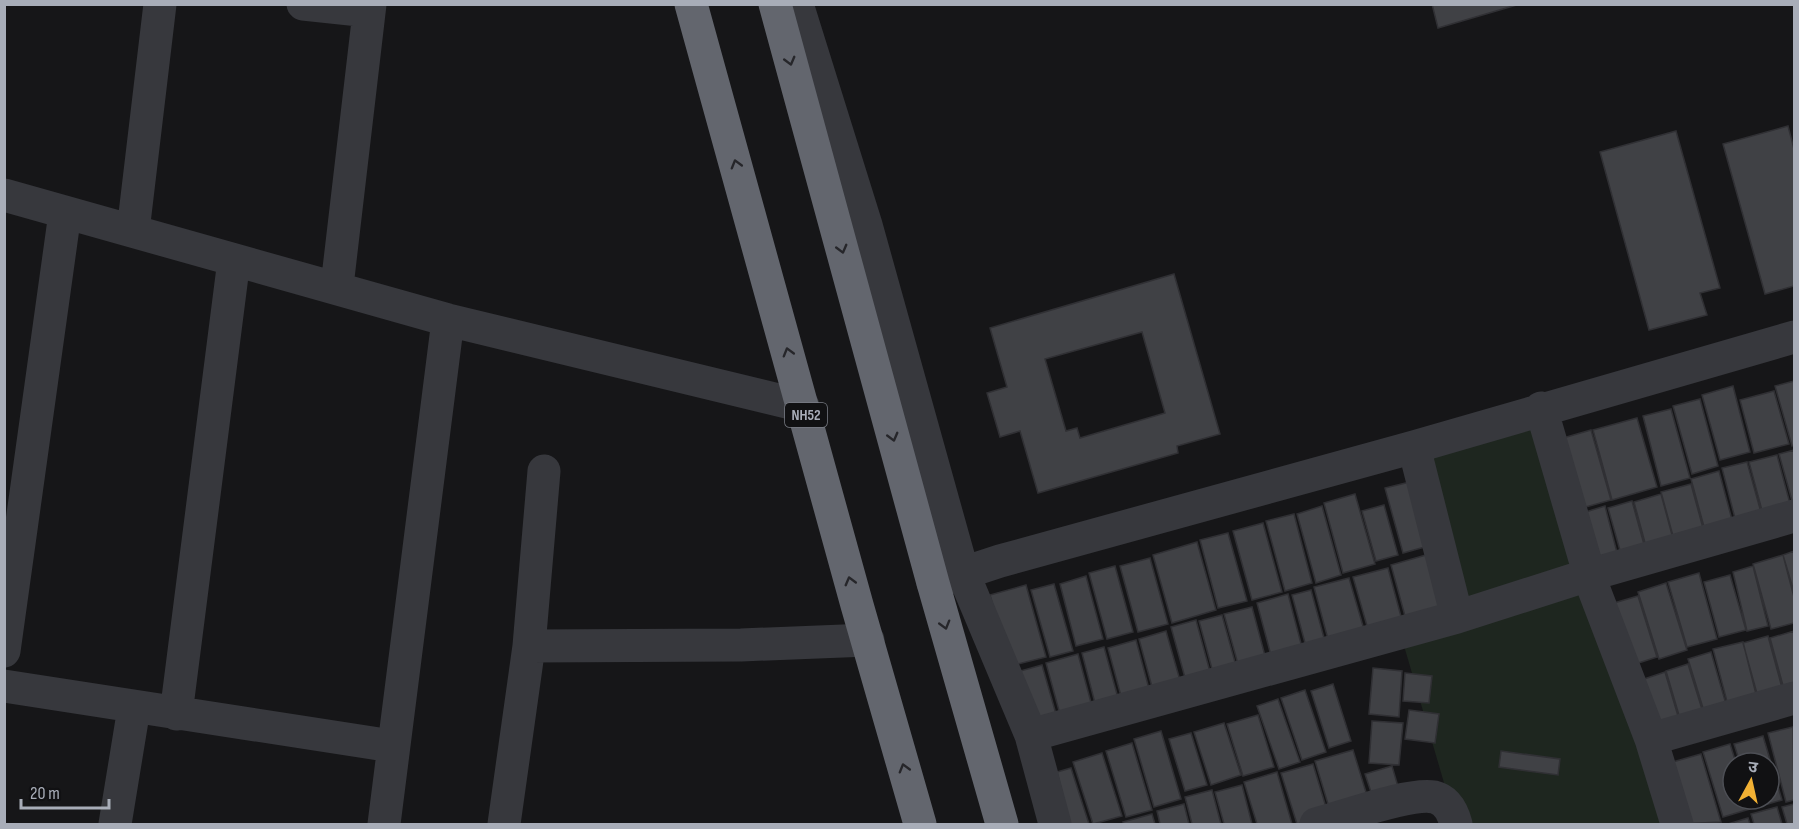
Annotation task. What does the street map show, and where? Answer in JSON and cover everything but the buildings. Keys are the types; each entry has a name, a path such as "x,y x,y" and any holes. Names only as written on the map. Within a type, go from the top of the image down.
{"highway":[{"name":"NH52","path":"691,4 920,825"},
{"path":"775,4 948,578 1002,825"}],"street":[{"path":"133,231 160,4"},
{"path":"303,4 369,8 337,286"},
{"path":"797,4 866,225 948,578 1031,735 1055,825"},
{"path":"4,195 234,260 337,286 448,320 803,405"},
{"path":"4,651 64,213"},
{"path":"176,714 234,260"},
{"path":"384,825 392,746 448,320"},
{"path":"948,578 1794,337"},
{"path":"1540,408 1589,575 1651,739 1677,825"},
{"path":"1414,447 1457,617"},
{"path":"504,825 529,646 544,471"},
{"path":"1031,735 1457,617 1589,575 1794,516"},
{"path":"529,646 741,645 868,640"},
{"path":"4,686 134,708 392,746"},
{"path":"1651,739 1794,698"},
{"path":"115,825 134,708"},
{"path":"1316,825 1416,796 1436,798 1452,810 1456,825"}],"shaded area":[{"path":"1541,408 1674,824 1456,824 1400,632 1457,617 1414,447"}]}
